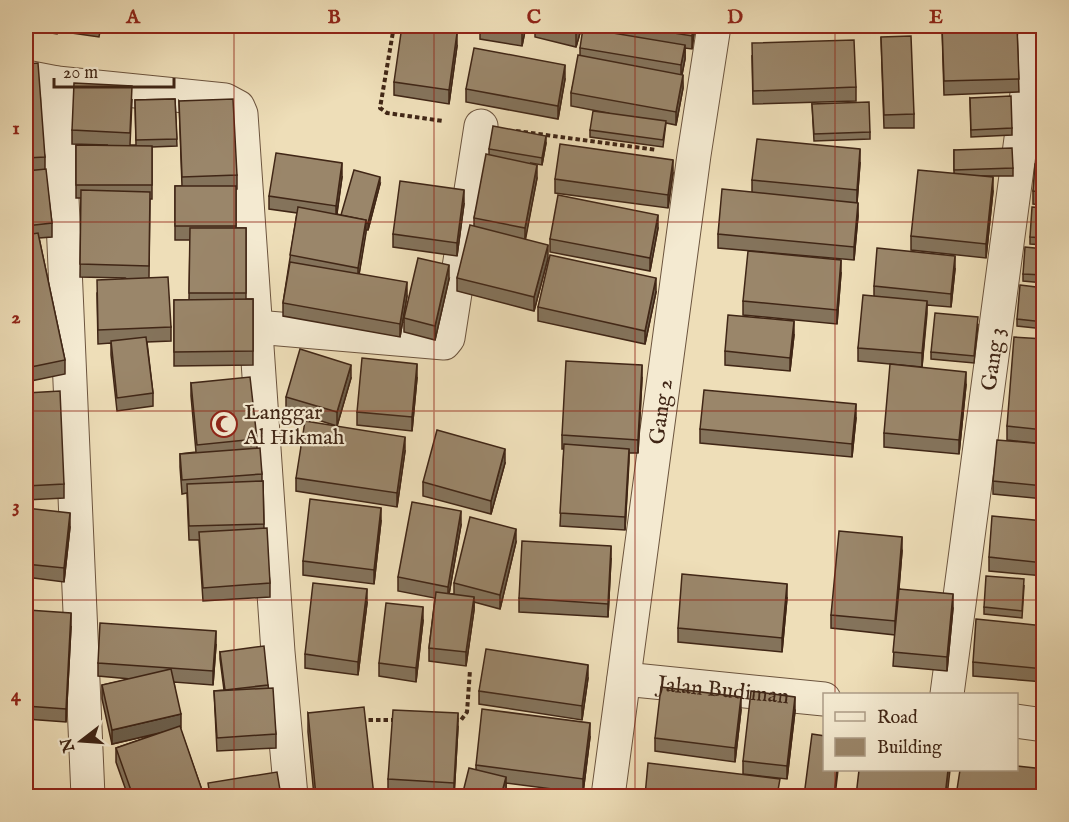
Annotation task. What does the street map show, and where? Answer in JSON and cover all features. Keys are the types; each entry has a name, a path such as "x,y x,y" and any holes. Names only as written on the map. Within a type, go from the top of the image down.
{"street":[{"name":"Gang 2","path":"608,796 714,26"},
{"name":"Gang 3","path":"947,693 1036,26"},
{"path":"26,76 57,83 225,100 238,107 242,122 278,652 291,796"},
{"path":"57,83 88,796"},
{"path":"256,327 444,343 448,338 482,126"},
{"path":"48,619 81,624"},
{"name":"Jalan Budiman","path":"624,679 823,699"},
{"path":"1018,721 1044,725"}],"path":[{"path":"448,720 461,720 467,712 470,670"},
{"path":"355,720 401,720"}],"building":[{"path":"68,26 100,26 99,30"},
{"path":"402,26 457,33 449,90 394,82"},
{"path":"480,26 524,26 522,33"},
{"path":"544,26 578,26 576,33"},
{"path":"630,26 693,26 692,36"},
{"path":"942,26 1017,26 1019,79 944,81"},
{"path":"583,28 685,45 681,65 580,48"},
{"path":"911,36 914,114 884,115 881,37"},
{"path":"854,40 856,87 753,91 752,43"},
{"path":"474,48 565,65 558,106 466,89"},
{"path":"578,55 683,75 676,112 571,93"},
{"path":"38,63 45,157 26,158 26,64"},
{"path":"74,83 132,86 130,133 72,130"},
{"path":"1011,96 1012,128 971,130 970,98"},
{"path":"175,99 177,139 136,140 135,100"},
{"path":"233,99 237,175 182,177 179,101"},
{"path":"869,102 870,132 814,134 812,104"},
{"path":"593,111 666,121 663,140 590,130"},
{"path":"493,126 546,136 542,158 489,149"},
{"path":"757,139 860,149 857,190 752,180"},
{"path":"560,144 673,160 668,195 555,179"},
{"path":"76,145 152,146 152,185 76,185"},
{"path":"1012,148 1013,168 954,170 954,150"},
{"path":"276,153 342,163 336,206 269,196"},
{"path":"486,154 537,165 525,228 474,218"},
{"path":"1035,164 1044,165 1044,192 1033,191"},
{"path":"46,169 52,223 26,226 26,171"},
{"path":"354,170 380,177 368,223 366,220 341,215"},
{"path":"918,170 993,177 986,244 911,236"},
{"path":"400,181 464,190 457,243 393,234"},
{"path":"175,186 236,186 236,226 175,226"},
{"path":"722,189 858,203 854,247 718,234"},
{"path":"81,190 150,192 149,266 80,264"},
{"path":"558,195 658,215 650,258 550,239"},
{"path":"298,207 366,220 358,268 290,255"},
{"path":"1032,207 1044,208 1044,238 1030,237"},
{"path":"470,225 548,245 534,297 457,278"},
{"path":"190,228 246,228 246,293 189,293"},
{"path":"38,233 65,360 26,368 26,235"},
{"path":"1025,247 1044,249 1044,275 1023,274"},
{"path":"877,248 955,256 951,294 874,286"},
{"path":"748,251 841,260 837,310 743,301"},
{"path":"550,255 656,278 645,331 538,307"},
{"path":"418,258 449,265 435,326 404,318"},
{"path":"290,262 407,282 400,324 283,303"},
{"path":"168,277 171,327 98,330 97,280"},
{"path":"1020,285 1044,288 1044,322 1017,319"},
{"path":"863,295 927,301 922,353 858,348"},
{"path":"253,299 253,351 174,352 174,300"},
{"path":"935,313 978,317 974,356 931,352"},
{"path":"728,315 794,321 790,358 725,351"},
{"path":"146,337 153,393 117,398 111,341"},
{"path":"1014,337 1044,339 1044,430 1007,426"},
{"path":"300,349 351,365 337,412 286,397"},
{"path":"362,358 417,364 412,417 357,412"},
{"path":"566,361 642,365 638,440 562,435"},
{"path":"890,364 966,372 959,440 884,433"},
{"name":"Langgar Al Hikmah","path":"250,377 257,439 197,445 191,383"},
{"path":"704,390 856,404 852,444 700,429"},
{"path":"60,391 64,484 26,486 26,393"},
{"path":"305,421 405,437 397,493 296,478"},
{"path":"437,430 505,449 491,501 423,482"},
{"path":"997,440 1044,444 1044,486 993,481"},
{"path":"564,444 629,449 625,517 560,513"},
{"path":"260,448 262,474 182,480 180,454"},
{"path":"263,481 264,524 189,526 187,484"},
{"path":"310,499 381,508 374,570 303,561"},
{"path":"412,502 461,511 448,587 398,577"},
{"path":"26,508 70,513 64,568 26,564"},
{"path":"992,516 1044,521 1044,563 989,557"},
{"path":"470,517 516,529 500,595 454,583"},
{"path":"267,528 270,583 203,588 199,532"},
{"path":"839,531 902,537 895,621 831,615"},
{"path":"522,541 611,546 608,604 519,598"},
{"path":"682,574 787,584 782,638 678,628"},
{"path":"986,576 1024,579 1022,611 984,607"},
{"path":"313,583 367,589 358,662 305,654"},
{"path":"899,589 953,594 947,657 893,652"},
{"path":"436,592 474,597 466,652 429,648"},
{"path":"386,603 423,607 416,668 379,663"},
{"path":"28,610 71,613 66,709 26,706"},
{"path":"976,619 1044,626 1044,669 973,662"},
{"path":"100,623 216,631 213,671 98,663"},
{"path":"264,646 268,685 225,690 220,652"},
{"path":"486,649 588,665 582,706 479,691"},
{"path":"171,669 181,714 112,730 102,685"},
{"path":"661,687 741,697 735,748 655,738"},
{"path":"273,688 276,734 217,738 214,691"},
{"path":"751,691 795,697 787,766 743,761"},
{"path":"364,707 374,796 316,796 308,713"},
{"path":"482,709 590,723 583,779 476,765"},
{"path":"393,710 458,713 454,783 388,779"},
{"path":"180,726 204,796 133,796 116,748"},
{"path":"812,734 823,736 823,771 837,771 834,796 804,796"},
{"path":"648,763 780,779 777,796 645,796"},
{"path":"1018,766 1044,769 1044,796 956,796 960,771 1018,771"},
{"path":"469,768 506,777 501,796 462,796"},
{"path":"859,771 948,771 945,796 856,796"},
{"path":"277,772 281,796 210,796 208,783"}],"place":[{"name":"Langgar Al Hikmah","path":"224,424"}]}
